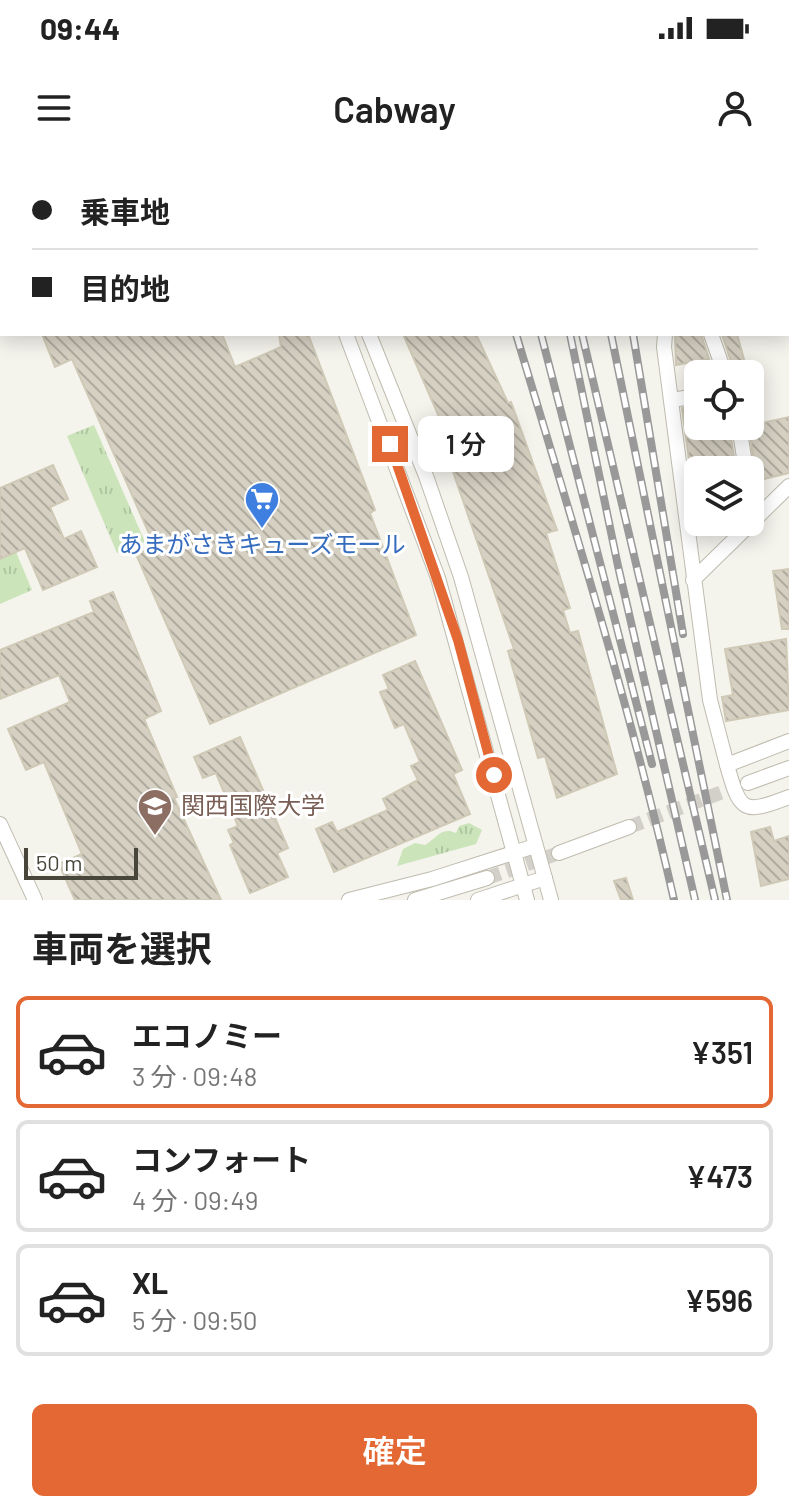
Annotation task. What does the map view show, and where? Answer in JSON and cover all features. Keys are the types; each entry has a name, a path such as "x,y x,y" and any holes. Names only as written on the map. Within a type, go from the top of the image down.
{"street":[{"path":"347,336 438,578 527,900"},
{"path":"370,336 426,476 461,577 551,900"},
{"path":"665,336 710,700 727,765 737,800 746,808 756,810 789,797"},
{"path":"712,336 720,360"},
{"path":"671,400 684,398"},
{"path":"764,510 789,486"},
{"path":"693,580 738,536"},
{"path":"727,765 789,741"},
{"path":"748,783 789,768"},
{"path":"0,824 35,900"},
{"path":"559,853 629,827"},
{"path":"349,900 432,879 535,846"},
{"path":"415,900 487,878"},
{"path":"478,900 545,878"}],"green space":[{"path":"94,425 145,542 117,553 67,436"},
{"path":"16,552 32,590 0,604 0,559"},
{"path":"469,823 482,830 476,844 397,866 403,849 415,843 425,845 443,832 456,833 459,826"}],"building":[{"name":"あまがさきキューズモール","path":"43,336 223,336 235,367 281,347 279,336 309,336 375,510 370,513 416,635 210,724 136,554 155,547 72,359 55,367"},
{"path":"404,336 477,336 508,403 511,402 557,530 546,533 570,608 563,610 570,633 578,631 617,774 557,798 545,756 538,758 508,651 514,649 438,428 443,426"},
{"path":"675,336 702,336 709,359 684,360 684,364 676,365"},
{"path":"723,336 738,336 744,360 730,360"},
{"path":"789,417 789,473 764,479 764,456 753,456 751,440 764,440 764,423"},
{"path":"686,440 731,440 734,456 688,456"},
{"path":"53,465 68,499 50,507 64,539 81,531 97,567 43,590 25,548 0,559 0,488"},
{"path":"789,569 789,629 782,629 773,571"},
{"path":"113,592 161,711 144,719 177,797 174,798 221,900 75,900 59,864 82,854 44,762 26,770 8,729 70,702 59,675 0,699 0,650 94,612 90,601"},
{"path":"786,639 789,710 726,721 722,697 733,695 725,649"},
{"path":"415,661 462,770 453,774 470,814 334,872 316,829 332,822 337,832 388,810 383,799 418,780 411,766 420,762 404,724 395,728 380,692 389,689 383,675"},
{"path":"240,737 288,848 277,853 288,877 250,893 230,845 234,843 228,830 238,826 216,773 203,778 194,757"},
{"path":"770,827 774,841 789,836 789,879 761,886 751,832"},
{"path":"626,878 633,900 621,900 614,881"}],"tunnel":[{"path":"629,827 744,784"},
{"path":"487,878 559,853"}],"railway":[{"path":"517,336 620,686 674,900"},
{"path":"542,336 652,764"},
{"path":"570,336 618,566 695,900"},
{"path":"582,336 715,900"},
{"path":"611,336 727,900"},
{"path":"633,336 683,634"}],"place":[{"name":"あまがさきキューズモール","path":"262,530"},
{"name":"関西国際大学","path":"155,837"}],"route":[{"path":"390,444 458,640 494,775"}]}
